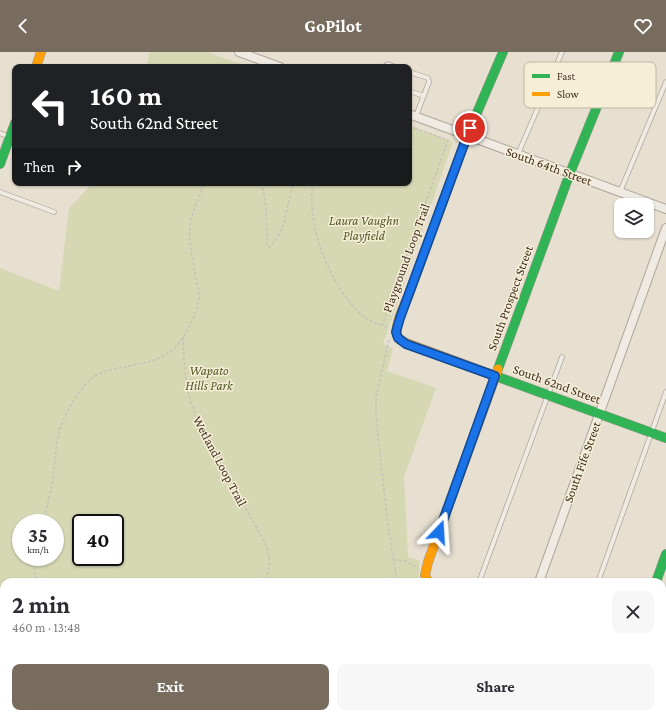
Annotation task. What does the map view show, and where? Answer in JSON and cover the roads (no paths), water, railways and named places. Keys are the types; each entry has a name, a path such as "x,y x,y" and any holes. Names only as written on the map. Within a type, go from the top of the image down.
{"street":[{"path":"37,64 41,52"},
{"path":"239,52 272,64"},
{"path":"467,136 503,52"},
{"name":"South Prospect Street","path":"615,62 619,52"},
{"name":"South Prospect Street","path":"427,578 428,562 495,376 570,173 596,108"},
{"name":"South 64th Street","path":"412,115 666,209"},
{"path":"0,164 12,131"},
{"name":"South 62nd Street","path":"467,136 398,323 392,334 406,344 666,438"},
{"name":"South Fife Street","path":"540,578 666,228"},
{"path":"657,578 666,554"}],"lane":[{"path":"558,62 562,52"},
{"path":"412,73 428,78 429,82 424,96 412,115"},
{"path":"656,106 666,82"},
{"path":"412,92 424,96"},
{"path":"518,154 538,108"},
{"path":"620,192 655,108"},
{"path":"0,133 10,137"},
{"path":"0,192 54,212"},
{"path":"479,578 562,357"},
{"path":"599,578 666,392"}],"park label":[{"name":"Laura Vaughn Playfield","path":"364,228"},
{"name":"Wapato Hills Park","path":"209,378"}]}
